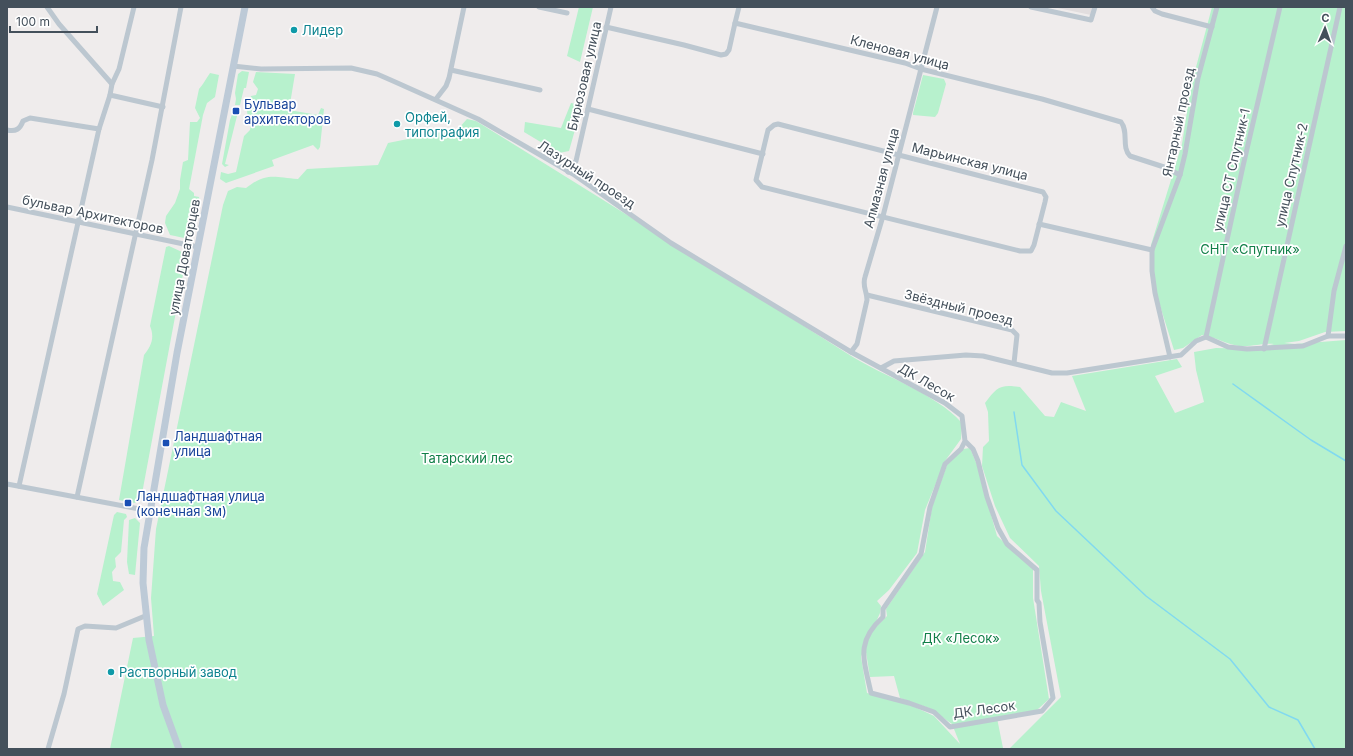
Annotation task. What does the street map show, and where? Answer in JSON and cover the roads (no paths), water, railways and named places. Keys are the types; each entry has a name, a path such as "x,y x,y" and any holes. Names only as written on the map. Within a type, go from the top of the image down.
{"main road":[{"name":"улица Доваторцев","path":"179,749 163,705 156,676 146,616 143,583 144,555 150,512 198,247 245,7"}],"street":[{"path":"47,7 59,24 112,84"},
{"path":"19,486 99,129 112,84 119,70 134,7"},
{"path":"76,497 163,107 181,7"},
{"path":"436,99 446,86 451,70 464,7"},
{"path":"539,7 567,13"},
{"name":"Бирюзовая улица","path":"568,172 576,161 611,7"},
{"path":"606,28 684,45 721,55 726,54 728,50 739,7"},
{"name":"Алмазная улица","path":"850,352 857,344 867,295 863,285 883,216 937,7"},
{"path":"1032,7 1091,20 1095,7"},
{"path":"1152,7 1155,11 1162,14 1212,27"},
{"name":"Янтарный проезд","path":"1170,357 1155,293 1152,271 1152,250 1180,175 1198,78 1217,7"},
{"name":"улица СТ Спутник-1","path":"1206,338 1243,166 1280,7"},
{"name":"улица Спутник-2","path":"1264,348 1340,7"},
{"name":"Кленовая улица","path":"735,23 905,63 921,69 1042,99 1121,122 1125,127 1126,149 1130,156 1164,167 1180,175"},
{"name":"Лазурный проезд","path":"233,66 261,69 357,69 377,74 436,99 478,119 568,172 671,243 850,352 881,368"},
{"path":"451,70 540,90"},
{"path":"110,95 163,107"},
{"path":"588,109 763,154"},
{"path":"7,130 17,130 23,121 30,118 99,129"},
{"name":"Марьинская улица","path":"778,124 898,155 1043,192 1046,196 1045,202 1034,245 1031,251 1026,252 762,187 756,180 768,130 778,124"},
{"name":"бульвар Архитекторов","path":"7,207 198,247"},
{"path":"1039,224 1152,250"},
{"path":"1328,336 1334,291 1346,246"},
{"name":"Звёздный проезд","path":"867,295 1012,330 1017,335 1014,363"},
{"path":"881,368 894,361 966,355 983,356 1052,373 1067,373 1181,355 1196,341 1206,338 1228,347 1246,349 1303,346 1328,336 1346,336"},
{"name":"ДК Лесок","path":"881,368 945,403 962,416 965,441 961,449 945,464 930,508 922,554 883,609 883,617 871,627 864,641 871,693 910,703 934,712 950,727 1042,711 1052,698 1040,622 1039,603 1037,600 1038,570 1007,544 998,528 987,497 978,461 973,449 965,441"},
{"path":"7,484 150,512"},
{"path":"48,749 64,694 78,629 85,626 116,628 146,616"}],"waterway":[{"path":"1233,384 1311,440 1346,461"},
{"path":"1014,412 1022,465 1056,511 1146,596 1230,659 1269,707 1298,720 1315,749"}],"place":[{"name":"Лидер","path":"294,30"},
{"name":"Бульвар архитекторов","path":"236,111"},
{"name":"Орфей, типография","path":"397,124"},
{"name":"Ландшафтная улица","path":"166,443"},
{"name":"Ландшафтная улица (конечная 3м)","path":"128,503"},
{"name":"Растворный завод","path":"111,672"}],"park label":[{"name":"СНТ «Спутник»","path":"1250,249"},
{"name":"Татарский лес","path":"467,458"},
{"name":"ДК «Лесок»","path":"961,638"}]}
